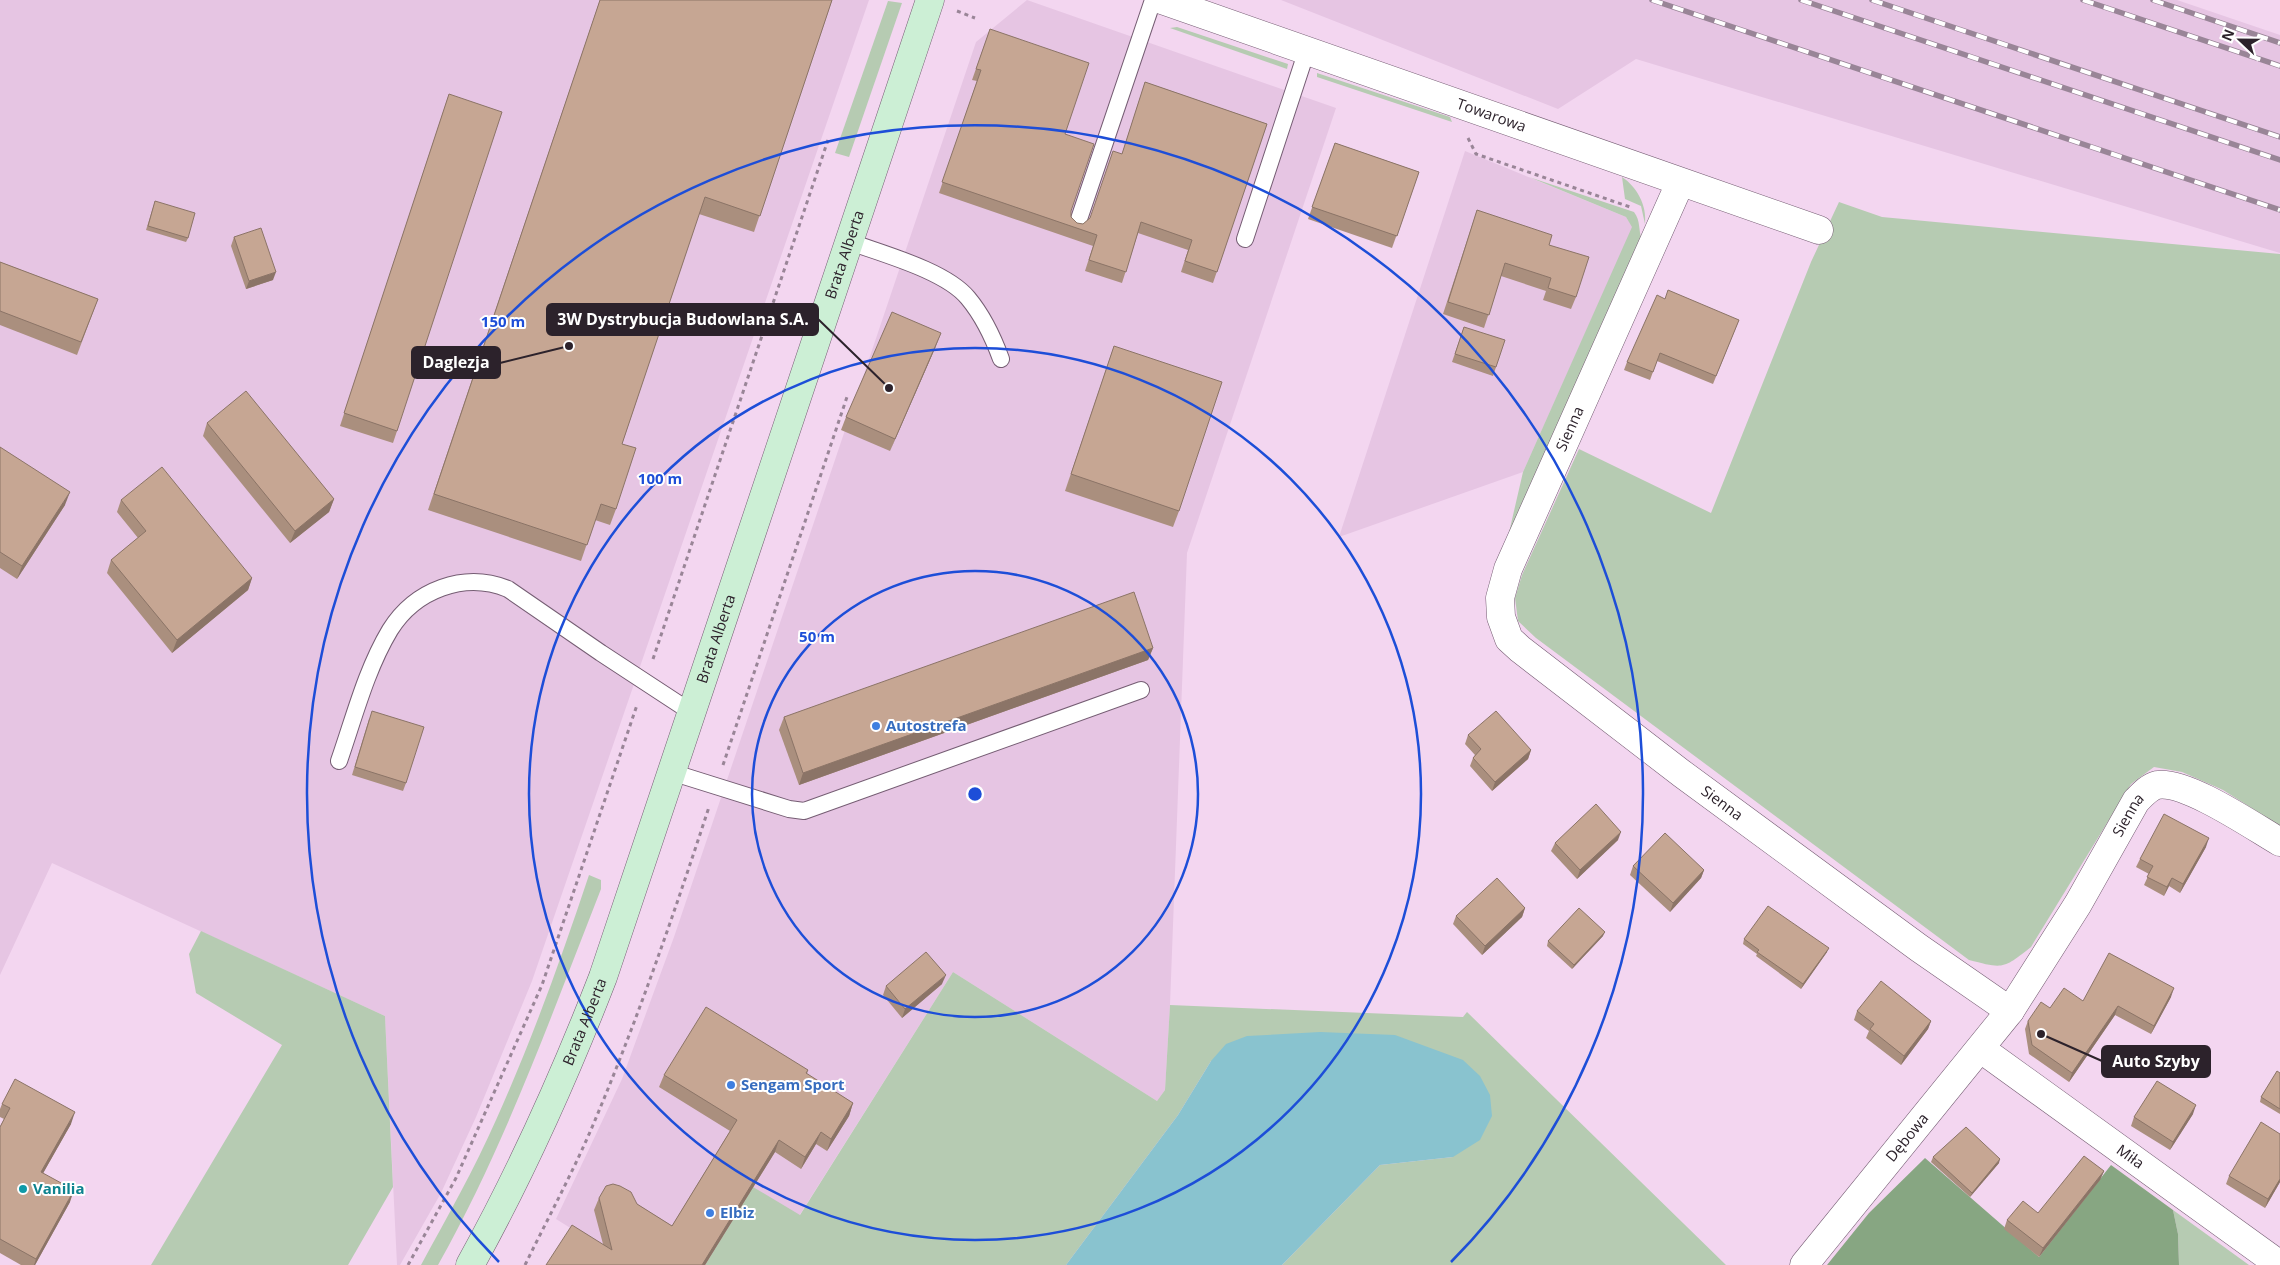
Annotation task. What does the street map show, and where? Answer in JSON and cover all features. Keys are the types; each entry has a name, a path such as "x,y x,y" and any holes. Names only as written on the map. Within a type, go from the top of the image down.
{"street":[{"name":"Brata Alberta","path":"470,1265 498,1214 578,1041 603,977 930,0"},
{"name":"Towarowa","path":"1162,0 1819,230"},
{"name":"Sienna","path":"1680,182 1508,569 1500,598 1504,629 1509,639 1681,773 1919,948 2010,1011 2078,904 2136,801 2155,785 2177,786 2280,842"},
{"name":"Dębowa","path":"1804,1265 1835,1224 1981,1049 2010,1011"},
{"name":"Miła","path":"1981,1049 2280,1265"}],"lane":[{"path":"1077,225 1153,0"},
{"path":"1245,239 1307,50"},
{"path":"850,242 942,277 967,296 992,332 1001,359"},
{"path":"339,761 374,660 391,629 413,604 440,587 468,581 491,582 508,589 691,712"},
{"path":"671,772 789,810 804,811 1141,690"}],"path":[{"path":"1467,136 1476,154 1630,207"},
{"path":"408,1265 456,1178 542,985 828,140"},
{"path":"525,1265 574,1167 616,1068 652,973 848,394"}],"shaded area":[{"path":"0,0 869,0 532,981 476,1117 441,1193 400,1265 397,1265 385,1016 52,863 0,975"},
{"path":"1027,0 1336,108 1187,553 1170,1005 1165,1090 1157,1101 953,972 799,1216 705,1265 550,1265 572,1229 556,1219 622,1079 674,937 976,42"},
{"path":"1281,0 2177,0 2280,35 2280,253 1636,59 1558,109"},
{"path":"1465,151 1626,217 1633,227 1523,472 1339,537"}],"green space":[{"path":"888,1 902,3 849,157 835,153"},
{"path":"1177,27 1288,64 1287,69 1170,28"},
{"path":"1317,73 1450,117 1452,122 1317,77"},
{"path":"1529,177 1634,212 1638,219 1642,240 1508,537 1523,472 1632,227 1626,217"},
{"path":"1622,177 1632,186 1643,203 1645,224 1641,206 1625,199"},
{"path":"1839,202 1882,217 2280,254 2280,826 2223,790 2182,772 2154,767 2131,784 2031,947 2014,960 2003,965 1990,965 1969,960 1536,638 1518,621 1515,598 1522,575 1579,449 1711,513 1811,262"},
{"path":"589,875 601,880 601,889 506,1127 485,1174 438,1265 421,1265 488,1139 546,999"},
{"path":"201,931 385,1016 393,1187 348,1265 151,1265 282,1045 196,993 189,954"},
{"path":"953,972 1157,1101 1165,1090 1170,1005 1463,1017 1467,1012 1726,1265 1282,1265 1380,1165 1453,1157 1211,1061 1178,1115 1066,1265 705,1265 753,1187 800,1215"},
{"path":"1925,1158 2039,1257 2111,1165 2173,1210 2178,1234 2179,1265 1827,1265 1869,1213"},
{"path":"2173,1210 2249,1265 2179,1265 2178,1234"}],"water":[{"path":"1320,1032 1395,1035 1463,1060 1480,1076 1490,1095 1492,1116 1480,1140 1453,1157 1380,1165 1282,1265 1066,1265 1178,1115 1211,1061 1226,1044 1247,1036"}],"building":[{"path":"600,0 832,0 760,216 705,197 622,444 636,448 616,509 601,504 587,545 434,494"},
{"path":"990,29 1089,63 1065,134 1094,144 1071,211 1071,217 1077,223 1083,224 1090,218 1113,151 1122,154 1145,82 1267,124 1217,272 1185,261 1192,240 1141,222 1126,272 1089,260 1097,235 942,182 981,70 976,69"},
{"path":"449,94 502,112 397,431 344,413"},
{"path":"1335,143 1419,172 1397,236 1312,207"},
{"path":"155,201 195,213 188,238 148,226"},
{"path":"1477,210 1552,235 1549,245 1589,257 1576,297 1548,288 1551,278 1505,263 1489,315 1448,302"},
{"path":"261,228 276,272 249,281 234,237"},
{"path":"0,262 98,299 81,342 0,311"},
{"path":"1668,290 1739,320 1716,376 1660,353 1653,372 1627,362 1657,295 1665,299"},
{"path":"892,312 941,333 895,439 846,417"},
{"path":"1464,327 1505,340 1496,367 1455,354"},
{"path":"1114,346 1222,382 1179,511 1071,474"},
{"path":"246,391 334,499 295,531 207,423"},
{"path":"0,447 70,492 22,566 0,552"},
{"path":"162,467 252,578 177,640 111,560 146,531 121,500"},
{"path":"1134,592 1153,648 803,773 784,717"},
{"path":"372,711 424,727 406,783 355,767"},
{"path":"1496,711 1531,750 1495,782 1473,758 1481,749 1468,735"},
{"path":"1596,804 1621,832 1580,870 1555,843"},
{"path":"2164,814 2209,838 2183,884 2172,878 2167,887 2147,877 2153,866 2140,859"},
{"path":"1665,833 1704,870 1673,903 1633,866"},
{"path":"1497,878 1525,908 1485,946 1456,916"},
{"path":"1768,906 1829,948 1803,984 1757,952 1759,950 1744,939"},
{"path":"1579,908 1605,932 1574,965 1548,941"},
{"path":"926,952 946,975 905,1009 886,986"},
{"path":"2109,953 2174,988 2154,1026 2118,1006 2072,1073 2032,1045 2028,1021 2041,1002 2050,1008 2064,988 2083,1001"},
{"path":"1881,981 1931,1021 1904,1056 1870,1029 1874,1024 1857,1011"},
{"path":"706,1007 808,1070 806,1073 853,1103 831,1139 821,1132 805,1157 779,1140 702,1265 546,1265 572,1225 612,1250 599,1198 606,1186 613,1184 631,1192 637,1204 672,1226 737,1120 664,1075"},
{"path":"2277,1071 2280,1073 2280,1109 2261,1097"},
{"path":"15,1079 75,1112 41,1172 74,1190 36,1259 0,1239 0,1127 10,1108 2,1104"},
{"path":"2157,1081 2196,1105 2173,1142 2134,1117"},
{"path":"2261,1122 2280,1134 2280,1179 2268,1199 2229,1176"},
{"path":"1966,1127 2000,1159 1972,1193 1933,1157"},
{"path":"2084,1156 2104,1171 2043,1248 2007,1220 2023,1201 2038,1213"}],"railway":[{"path":"1652,0 2280,210"},
{"path":"1801,0 2280,160"},
{"path":"1872,0 2280,137"},
{"path":"2083,0 2280,66"},
{"path":"2153,0 2280,43"}],"place":[{"name":"Daglezja","path":"569,346"},
{"name":"3W Dystrybucja Budowlana S.A.","path":"889,388"},
{"name":"Autostrefa","path":"876,726"},
{"name":"Auto Szyby","path":"2041,1034"},
{"name":"Sengam Sport","path":"731,1085"},
{"name":"Vanilia","path":"23,1189"},
{"name":"Elbiz","path":"710,1213"}]}
